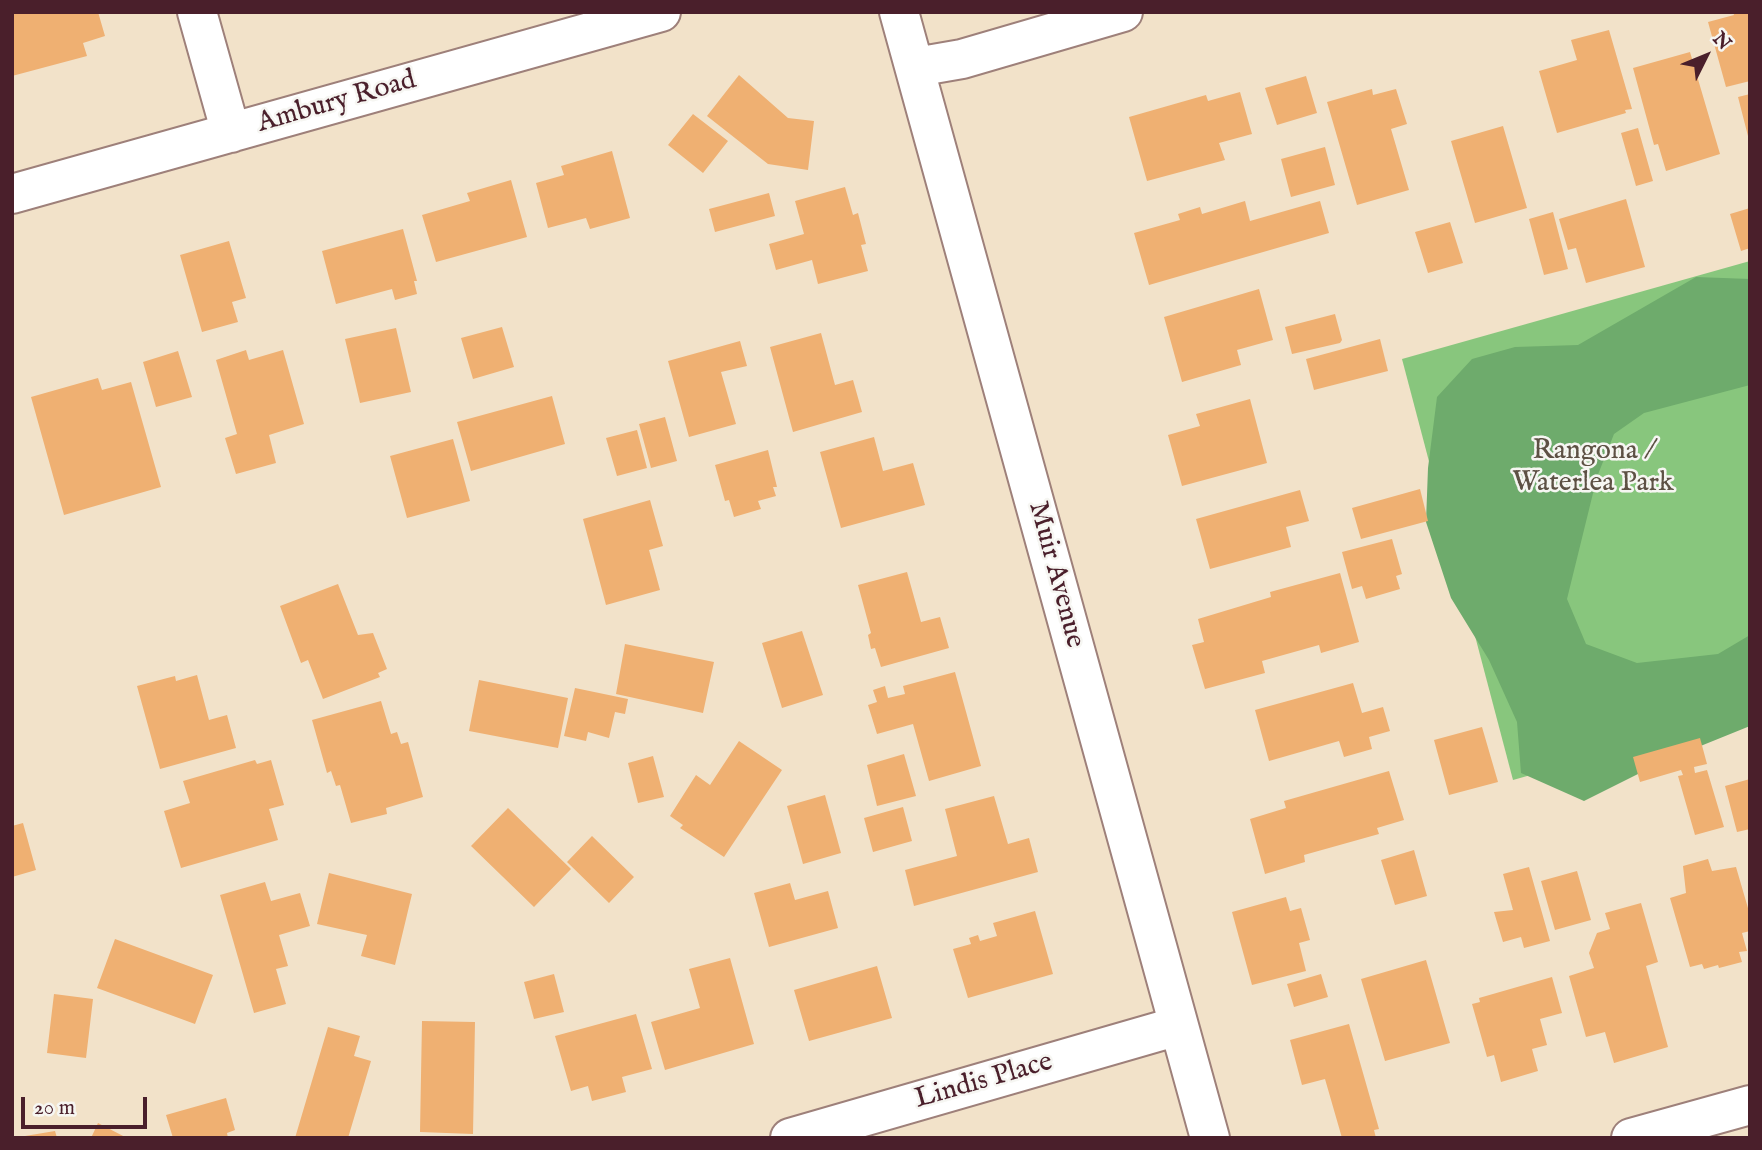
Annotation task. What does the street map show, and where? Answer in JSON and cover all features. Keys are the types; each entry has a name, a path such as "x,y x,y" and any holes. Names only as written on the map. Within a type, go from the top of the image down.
{"street":[{"path":"197,12 231,133"},
{"name":"Ambury Road","path":"12,194 662,12"},
{"name":"Muir Avenue","path":"899,12 1210,1138"},
{"path":"916,67 962,59 1123,12"},
{"name":"Lindis Place","path":"790,1138 1178,1026"},
{"path":"1631,1138 1750,1105"}],"green space":[{"name":"Rangona / Waterlea Park","path":"1750,261 1750,713 1513,780 1402,359"},
{"name":"Rangona / Waterlea Park","path":"1696,277 1750,279 1750,385 1644,413 1614,434 1597,477 1567,599 1586,644 1637,663 1718,654 1750,635 1750,726 1666,760 1584,801 1521,773 1517,722 1489,660 1451,598 1426,522 1428,468 1437,397 1472,359 1515,347 1578,345"}],"building":[{"path":"12,12 98,12 105,36 83,43 87,56 12,76"},
{"path":"1733,12 1750,12 1750,81 1726,87 1708,22 1734,15"},
{"path":"1609,30 1632,109 1557,133 1539,71 1577,60 1571,40"},
{"path":"1690,52 1720,154 1666,171 1658,144 1654,145 1633,68"},
{"path":"739,75 788,118 814,121 808,170 768,164 707,116"},
{"path":"1306,76 1317,113 1277,125 1265,88"},
{"path":"1372,89 1373,95 1396,89 1407,124 1391,129 1409,190 1357,205 1327,102"},
{"path":"1240,92 1252,134 1219,143 1225,160 1147,181 1129,117 1206,95 1208,101"},
{"path":"1750,94 1750,140 1749,140 1738,97"},
{"path":"693,114 728,141 703,173 668,145"},
{"path":"1503,126 1527,208 1475,223 1451,141"},
{"path":"1638,128 1653,181 1636,186 1621,133"},
{"path":"1325,147 1335,185 1291,197 1281,159"},
{"path":"612,151 630,218 590,229 586,218 548,228 536,183 564,175 561,166"},
{"path":"511,180 527,237 436,262 422,215 470,201 467,193"},
{"path":"845,187 853,215 858,213 866,244 861,245 868,271 818,284 812,260 776,270 769,244 804,234 795,201"},
{"path":"769,193 775,216 715,232 709,209"},
{"path":"1626,199 1645,267 1586,283 1576,248 1568,250 1559,219"},
{"path":"1245,201 1250,221 1320,201 1329,233 1149,285 1134,233 1180,220 1178,214 1200,207 1202,214"},
{"path":"1750,208 1750,248 1741,251 1730,214"},
{"path":"1553,212 1568,269 1544,275 1529,219"},
{"path":"1450,222 1463,263 1428,273 1415,232"},
{"path":"403,229 417,281 414,281 417,294 395,300 392,289 336,304 322,251"},
{"path":"229,241 246,298 232,302 238,322 202,332 180,255"},
{"path":"1259,289 1273,340 1237,350 1241,365 1182,382 1164,317"},
{"path":"1335,314 1342,340 1340,343 1292,354 1285,327"},
{"path":"502,327 514,367 473,379 461,338"},
{"path":"396,328 411,392 360,403 345,339"},
{"path":"821,333 835,385 853,380 862,412 793,432 770,347"},
{"path":"1380,339 1388,371 1314,390 1306,359"},
{"path":"740,341 747,366 721,372 736,424 689,437 668,361"},
{"path":"246,350 249,360 283,350 304,424 269,435 276,463 236,474 225,438 237,434 216,360"},
{"path":"178,351 192,397 156,407 143,362"},
{"path":"98,378 102,390 131,382 161,487 64,515 31,397"},
{"path":"552,396 565,444 471,471 457,422"},
{"path":"1250,399 1267,463 1182,486 1168,435 1200,426 1196,414"},
{"path":"665,417 677,461 651,468 639,424"},
{"path":"637,430 647,468 617,476 606,438"},
{"path":"874,437 883,471 913,463 925,505 841,528 820,452"},
{"path":"453,439 470,501 407,518 390,456"},
{"path":"768,450 777,487 773,487 776,496 758,501 761,509 734,517 729,500 725,501 715,465"},
{"path":"1420,489 1428,521 1361,539 1352,508"},
{"path":"1300,490 1309,521 1286,527 1291,547 1210,569 1196,519"},
{"path":"650,500 663,546 649,550 660,590 606,605 583,519"},
{"path":"1392,539 1402,574 1396,576 1400,589 1366,599 1362,586 1352,589 1342,552"},
{"path":"907,572 921,622 940,617 949,648 881,667 875,648 871,649 868,635 871,633 858,585"},
{"path":"1340,573 1359,642 1321,653 1319,645 1262,661 1265,673 1205,689 1192,645 1204,642 1198,619 1271,597 1270,592"},
{"path":"338,584 358,635 373,633 387,669 378,673 380,677 323,699 308,660 301,663 280,606"},
{"path":"802,631 823,695 782,708 762,643"},
{"path":"625,644 714,662 703,713 616,694"},
{"path":"955,672 981,766 929,781 913,724 877,734 868,705 877,702 873,690 885,686 888,698 905,694 903,686"},
{"path":"197,675 209,720 227,715 236,748 160,769 137,686 175,676 176,681"},
{"path":"479,680 568,698 558,748 469,731"},
{"path":"1353,683 1362,713 1383,707 1390,731 1369,737 1372,749 1344,757 1339,741 1269,761 1255,710"},
{"path":"575,688 628,699 625,714 615,712 609,738 588,732 586,741 564,736"},
{"path":"381,701 391,734 397,732 401,744 408,742 423,797 386,808 387,814 351,823 340,785 336,786 331,771 327,773 312,720"},
{"path":"1482,727 1498,782 1449,795 1434,740"},
{"path":"1700,738 1707,764 1694,767 1695,773 1707,770 1724,827 1695,835 1678,776 1683,775 1681,770 1640,782 1633,757"},
{"path":"739,741 782,770 724,857 680,828 683,825 670,816 696,775 710,785"},
{"path":"904,754 916,796 877,806 867,765"},
{"path":"653,756 664,797 638,803 628,763"},
{"path":"255,760 257,764 271,760 284,805 269,809 278,840 181,868 164,811 190,803 183,781"},
{"path":"1389,771 1404,820 1377,828 1379,834 1304,855 1305,862 1265,874 1250,819 1286,808 1284,801"},
{"path":"1750,779 1750,829 1737,832 1725,786"},
{"path":"825,795 841,853 803,864 787,806"},
{"path":"994,796 1008,844 1029,838 1038,872 914,906 905,870 957,856 945,809"},
{"path":"903,807 912,841 873,852 864,818"},
{"path":"508,808 571,869 534,907 471,846"},
{"path":"23,823 36,870 12,877 12,826"},
{"path":"592,836 634,877 609,903 567,862"},
{"path":"1414,850 1427,896 1395,905 1381,860"},
{"path":"1708,859 1712,871 1736,867 1750,915 1750,931 1742,933 1747,951 1739,952 1742,962 1704,969 1702,964 1690,967 1670,898 1686,893 1683,866"},
{"path":"1529,867 1550,941 1524,948 1521,937 1503,942 1494,912 1513,910 1503,874"},
{"path":"1577,871 1591,920 1555,930 1541,881"},
{"path":"329,873 412,894 395,965 361,956 367,935 317,924"},
{"path":"265,882 271,901 300,893 310,926 279,935 288,966 276,969 286,1004 254,1013 220,895"},
{"path":"790,883 795,900 828,891 838,928 769,947 754,893"},
{"path":"1286,897 1290,911 1301,908 1310,940 1299,943 1306,971 1252,985 1232,912"},
{"path":"1641,903 1658,962 1646,966 1668,1047 1614,1063 1605,1032 1586,1037 1569,976 1594,968 1589,953 1597,933 1610,929 1605,913"},
{"path":"1035,911 1053,974 968,998 953,949 971,944 969,938 978,935 980,941 997,936 993,923"},
{"path":"115,939 213,975 195,1024 97,988"},
{"path":"730,958 754,1044 665,1070 651,1022 700,1008 689,969"},
{"path":"1426,960 1450,1043 1385,1061 1361,979"},
{"path":"877,966 892,1018 809,1041 794,990"},
{"path":"554,974 564,1012 534,1019 524,982"},
{"path":"1321,974 1328,997 1294,1007 1287,984"},
{"path":"1552,977 1562,1013 1540,1019 1547,1045 1532,1049 1538,1071 1501,1082 1494,1055 1487,1057 1472,1004 1480,1002 1479,998"},
{"path":"54,994 93,999 86,1058 47,1053"},
{"path":"636,1014 652,1069 622,1077 626,1092 592,1101 588,1086 571,1091 555,1036"},
{"path":"422,1021 475,1022 473,1134 420,1132"},
{"path":"1349,1024 1379,1129 1374,1130 1376,1138 1342,1138 1325,1079 1302,1085 1290,1040"},
{"path":"328,1027 360,1036 354,1056 371,1061 348,1138 295,1138"},
{"path":"226,1098 235,1130 227,1133 228,1138 173,1138 166,1115"},
{"path":"98,1123 127,1138 91,1138"},
{"path":"55,1131 57,1138 25,1138 25,1136"}]}
